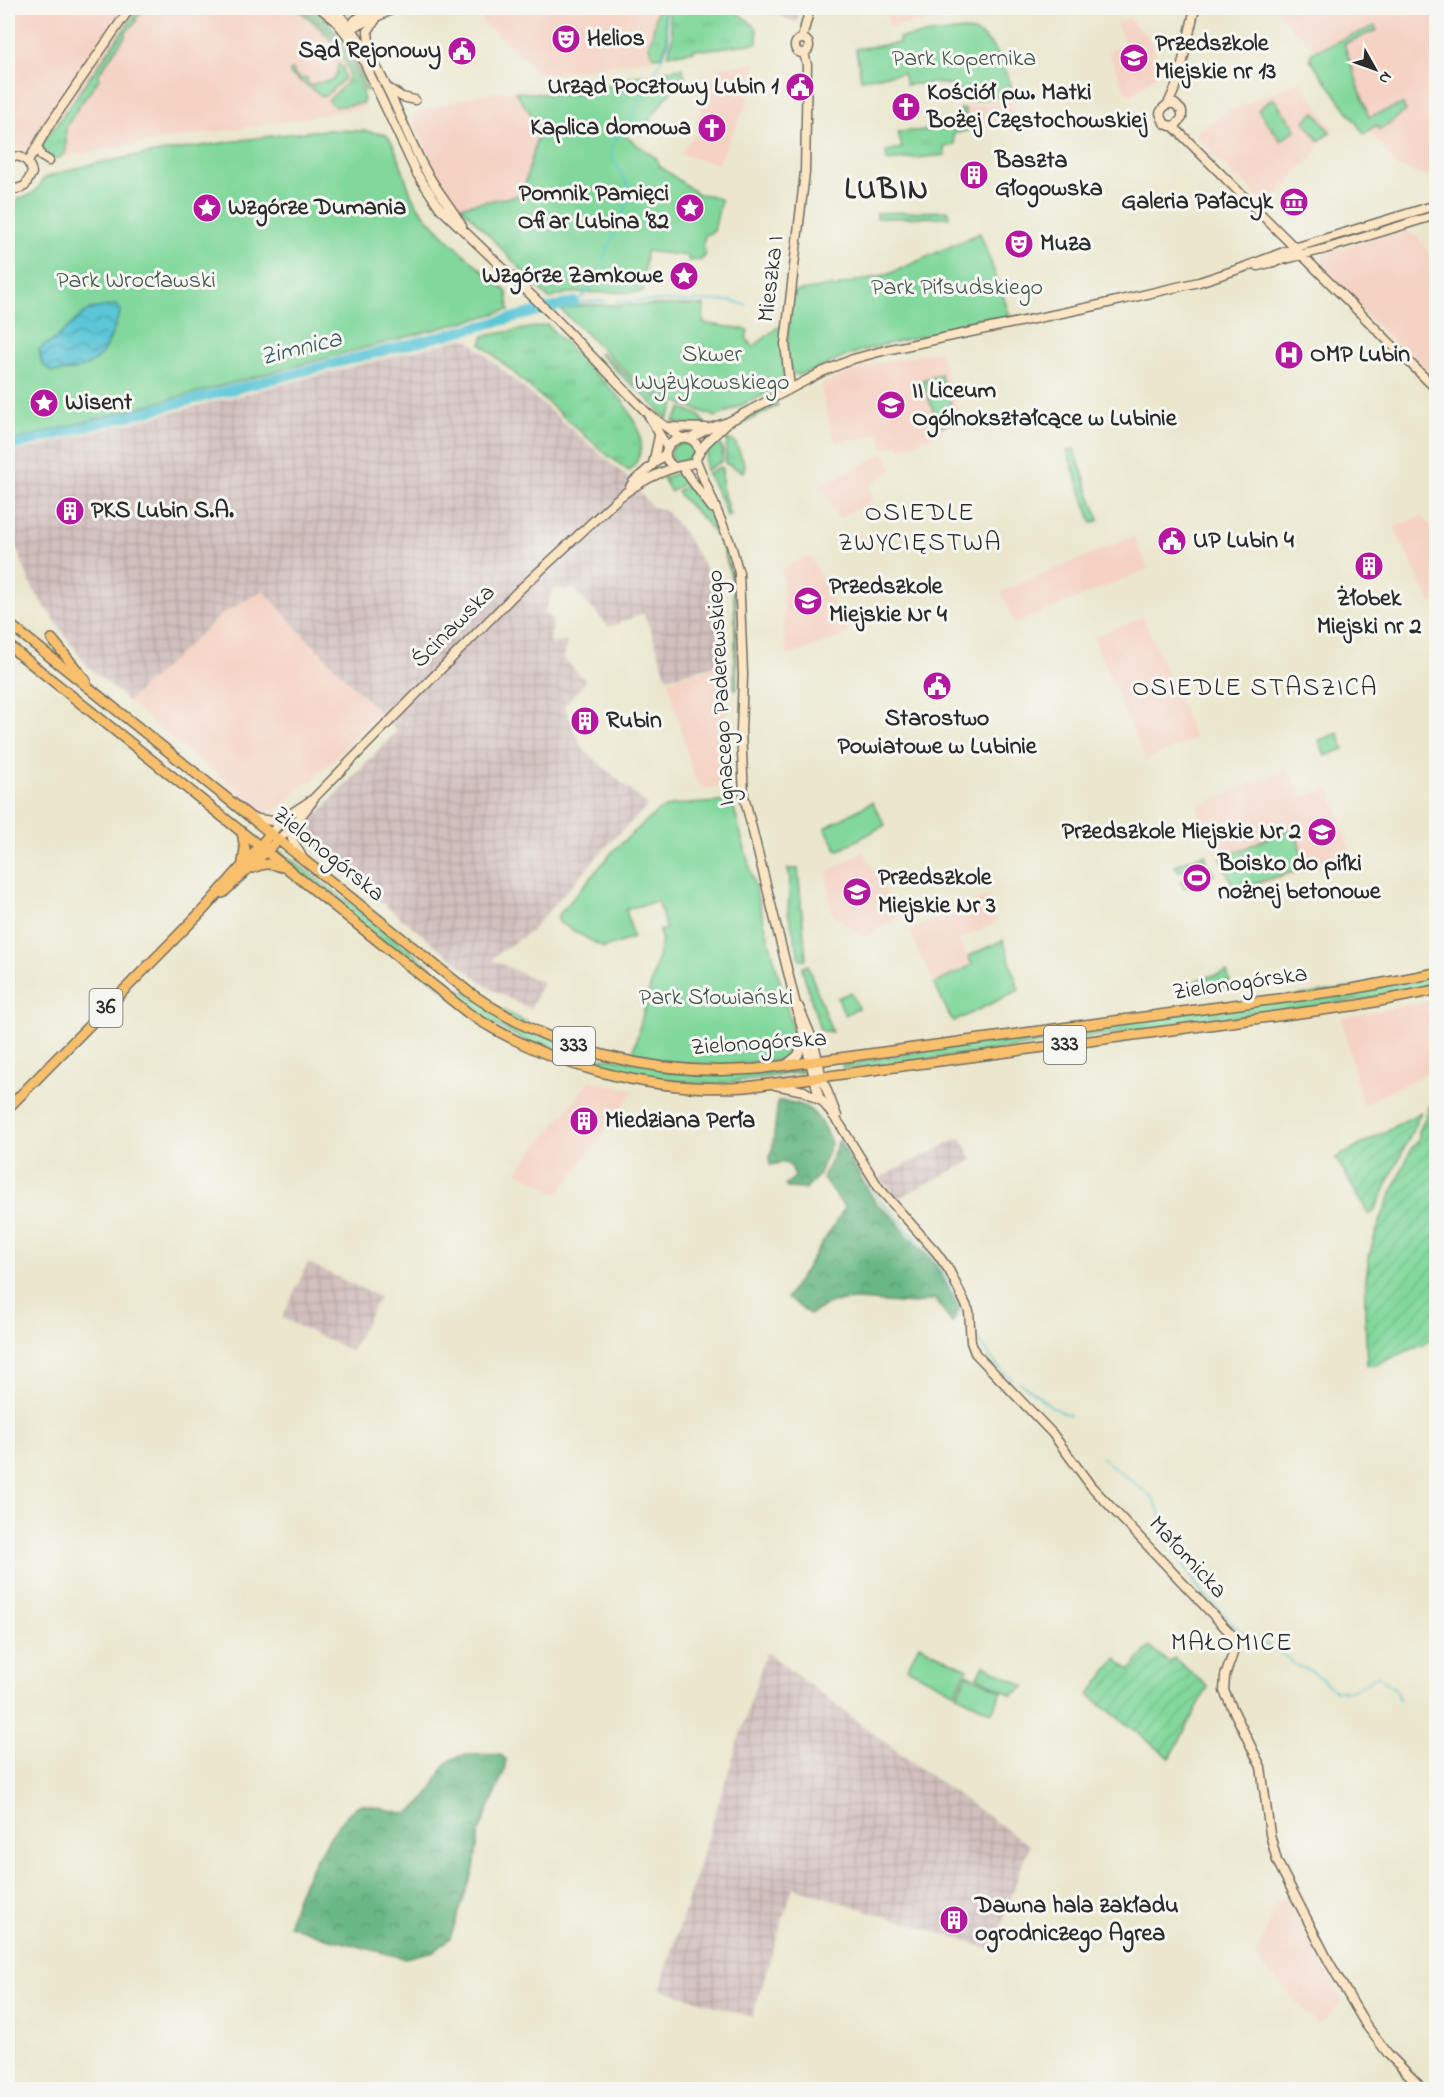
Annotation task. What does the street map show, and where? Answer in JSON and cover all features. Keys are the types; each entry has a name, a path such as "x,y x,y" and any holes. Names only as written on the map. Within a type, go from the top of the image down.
{"main road":[{"name":"Zielonogórska","path":"8,623 466,990 497,1011 545,1034 600,1054 658,1066 722,1071 786,1065 1371,986 1437,972"},
{"path":"52,639 97,694"},
{"name":"Zielonogórska","path":"8,645 457,1005 484,1023 530,1046 594,1070 653,1083 723,1088 772,1084 1364,1004 1437,990"},
{"path":"242,832 245,868 261,864 273,864 286,868"},
{"name":"36","path":"8,1108 274,837"}],"street":[{"path":"24,159 130,8"},
{"path":"320,8 349,37 369,70 392,124 422,183 448,218 465,231 552,315 647,413 681,438"},
{"path":"333,8 351,26 371,55 429,178 465,231"},
{"path":"348,8 370,8"},
{"path":"338,24 351,26 378,11 396,8"},
{"name":"Mieszka I","path":"790,388 785,336 805,172 807,64 804,53 799,53 795,47 796,42 802,38 810,8"},
{"path":"1177,124 1164,123 1160,117 1161,110 1168,104 1178,82 1196,8"},
{"path":"371,55 368,31 378,11"},
{"path":"349,37 351,26"},
{"path":"1177,124 1183,115 1178,106 1178,82"},
{"path":"388,88 402,97 415,100"},
{"path":"1168,104 1178,106"},
{"path":"1177,124 1199,154 1437,389"},
{"path":"8,158 24,159 37,146 48,127"},
{"path":"37,146 41,156 49,161"},
{"path":"8,187 21,188 28,182 32,173 24,159"},
{"path":"666,451 671,443 681,438 691,438 728,422 837,365 871,354 1199,282 1294,248 1437,205"},
{"path":"1242,268 1301,255 1437,215"},
{"path":"647,413 666,451 666,460 678,467 693,463 728,422"},
{"path":"668,427 710,428"},
{"path":"653,465 659,436"},
{"path":"691,438 695,441 697,456"},
{"name":"Ścinawska","path":"274,837 287,816 313,799 516,593 629,489 633,482 666,451"},
{"name":"Ignacego Paderewskiego","path":"697,456 716,513 731,545 740,583 744,796 797,1004"},
{"name":"Ignacego Paderewskiego","path":"678,467 716,513"},
{"name":"Ścinawska","path":"629,489 678,467"},
{"name":"Ścinawska","path":"274,837 293,826 311,805 313,799"},
{"path":"251,818 272,821 287,816"},
{"path":"293,826 292,839 305,862"},
{"path":"797,1004 798,1019 814,1061"},
{"path":"797,1004 805,1017 818,1078"},
{"path":"786,1065 798,1055 804,1039"},
{"name":"Małomicka","path":"818,1078 821,1101 841,1126"},
{"name":"Małomicka","path":"818,1078 841,1126 875,1182 936,1252 952,1275 968,1309 971,1344 976,1354 1053,1434 1091,1486 1234,1637 1235,1648 1224,1676 1224,1689 1231,1708 1261,1767 1270,1835 1279,1864 1326,1956 1366,2025 1389,2055 1424,2090"},
{"path":"772,1084 804,1090 821,1101"}],"shaded area":[{"path":"8,8 295,8 310,17 332,37 356,75 365,108 35,161 16,150 8,152"},
{"path":"477,8 660,8 663,49 658,58 543,75 483,23"},
{"path":"759,8 801,8 796,22"},
{"path":"884,8 977,8 978,16 889,27"},
{"path":"1275,8 1436,8 1436,177 1398,167 1313,59 1316,53 1309,38 1294,31"},
{"name":"Przedszkole Miejskie nr 13","path":"1129,17 1139,31 1141,29 1152,42 1161,70 1131,96 1125,90 1108,51 1125,42 1116,24"},
{"path":"755,63 749,99 718,164 680,154 696,133 698,115 719,68"},
{"path":"1300,81 1332,128 1331,134 1318,144 1318,150 1274,197 1270,194 1261,203 1247,186 1239,178 1237,179 1194,135 1225,113"},
{"path":"515,92 540,126 522,195 461,206 440,178 430,157 414,122 417,112 482,94"},
{"path":"1012,100 1014,118 968,128 966,126 963,108"},
{"path":"1406,230 1416,236 1436,263 1436,384 1320,270 1318,263 1324,253"},
{"path":"466,338 629,479 652,507 665,510 685,534 715,585 723,608 726,631 724,663 667,678 643,613 609,627 573,588 566,590 554,588 544,613 551,618 553,625 549,642 551,644 567,642 564,659 586,681 564,706 583,749 648,806 613,839 529,933 498,953 492,960 543,983 530,1009 489,988 360,885 312,843 312,820 397,731 263,590 221,615 128,701 87,666 33,589 8,527 8,454"},
{"name":"II Liceum Ogólnokształcące w Lubinie","path":"939,351 950,387 964,420 944,427 940,434 901,448 899,444 884,449 880,434 836,442 820,385 879,363"},
{"path":"885,453 893,470 868,486 873,500 838,519 821,486"},
{"path":"1421,516 1436,532 1436,601 1431,604 1394,527"},
{"path":"1134,536 1148,569 1015,624 1001,592"},
{"name":"Przedszkole Miejskie Nr 4","path":"810,556 849,634 788,656 785,648 782,569"},
{"path":"263,590 378,713 314,779 304,784 277,809 265,812 128,701 221,615"},
{"path":"1143,617 1195,739 1146,760 1093,638"},
{"path":"724,665 727,780 724,785 703,790 693,776 668,680"},
{"path":"1287,769 1303,796 1330,788 1353,857 1233,893 1197,807"},
{"name":"Przedszkole Miejskie Nr 3","path":"863,852 900,917 863,938 831,912 827,872"},
{"path":"986,897 997,922 959,940 970,964 934,982 909,931"},
{"path":"1436,1000 1436,1068 1363,1105 1341,1018"},
{"path":"590,1081 634,1090 561,1191 555,1192 517,1171"},
{"path":"961,1137 973,1160 897,1199 880,1178"},
{"path":"308,1263 379,1297 351,1351 282,1318"},
{"path":"766,1652 918,1767 1029,1845 993,1950 793,1887 752,2017 660,1989"},
{"path":"1287,1895 1343,2001 1318,2025 1256,1958 1278,1900"}],"green space":[{"path":"139,8 146,8 125,33 126,35 99,73 99,79 67,126 65,153 60,158 47,156 42,147 44,139"},
{"path":"304,8 314,11 333,29 351,56 369,91 364,90 354,65 341,44"},
{"path":"657,8 663,8 668,40 662,56 654,57 648,45 652,37"},
{"path":"667,8 730,8 757,29 757,43 694,49 694,51 668,55 673,36"},
{"path":"301,9 323,27 341,48 360,86 364,100 362,103 336,107 328,101 345,84 349,71 334,44 321,29 298,10"},
{"path":"1375,26 1377,30 1344,44 1369,117 1403,104 1406,111 1380,130 1376,125 1364,134 1310,59 1312,52"},
{"name":"Park Kopernika","path":"964,30 974,32 983,38 998,54 1014,95 965,102 956,88 949,85 932,83 906,85 903,73 861,79 856,49 899,43 899,38"},
{"path":"338,64 343,67 344,79 324,97 290,74 293,69 295,76 299,79 307,78 308,84 313,86 313,84 333,80"},
{"path":"682,68 686,80 684,78 666,98 647,123 650,127 642,134 633,128 625,136 657,159 658,165 698,194 709,195 721,200 714,231 705,235 703,243 705,256 701,260 688,261 688,256 646,251 643,292 567,293 549,299 461,206 522,195 540,126 515,92 556,95 580,93 628,78 661,75 663,71"},
{"path":"1273,98 1296,129 1281,141 1258,110"},
{"path":"960,109 965,109 969,130 953,134 955,145 944,147 945,155 887,161 886,151 902,148 898,132 943,129 963,125"},
{"path":"1315,112 1330,132 1319,141 1304,121"},
{"name":"Park Wrocławski","path":"326,130 366,131 387,135 396,150 414,200 444,236 507,292 509,310 8,442 8,225 18,198 33,193 43,179 91,165 174,150"},
{"path":"949,211 949,217 877,218 877,213"},
{"name":"Park Piłsudskiego","path":"980,233 1011,318 889,344 849,355 798,375 793,374 789,365 787,344 794,292 839,287 839,285 889,274"},
{"name":"Skwer Wyżykowskiego","path":"582,305 704,305 703,323 748,330 746,338 753,347 778,327 783,328 784,378 770,392 716,417 664,397 631,376 561,310"},
{"path":"547,325 622,400 637,427 641,444 636,462 629,471 607,455 481,344 484,336"},
{"path":"602,353 641,388 675,405 667,419 599,354"},
{"path":"940,374 957,421 939,427 922,380"},
{"path":"777,403 777,406 718,437 738,423"},
{"path":"682,408 699,415 705,424 694,426 673,422"},
{"path":"715,439 723,449 722,461 706,470 707,453"},
{"path":"727,439 735,442 745,465 743,472 725,463"},
{"path":"691,443 694,450 692,457 687,460 673,461 670,455 673,447"},
{"path":"1074,449 1099,520 1092,523 1067,451"},
{"path":"722,468 722,488 730,516 727,517 707,473"},
{"path":"675,474 687,480 671,492 663,478"},
{"path":"689,484 719,536 733,579 736,595 737,690 734,689 734,606 728,565 722,547 712,530 677,492"},
{"path":"1338,733 1344,749 1325,756 1319,740"},
{"name":"Park Słowiański","path":"732,801 794,1034 790,1038 797,1041 795,1051 787,1058 780,1060 721,1065 661,1061 632,1056 662,942 659,931 666,929 658,901 626,909 633,938 604,948 560,923 557,917 615,849 658,811 673,805"},
{"path":"872,802 885,825 838,851 825,828"},
{"path":"1294,827 1306,868 1234,890 1222,858"},
{"path":"278,850 351,904 457,988 599,1058 780,1073 801,1070 803,1072 716,1084 676,1082 639,1077 592,1066 528,1042 476,1015 305,879 277,852"},
{"path":"1205,854 1207,861 1178,872 1175,865"},
{"name":"Boisko do piłki nożnej betonowe","path":"1211,867 1214,875 1184,888 1180,881"},
{"path":"788,869 798,869 806,959 800,960 788,912 790,879"},
{"path":"1003,940 1019,990 953,1022 934,984 972,965 968,956"},
{"path":"808,965 832,1032 820,1030 802,968"},
{"path":"1227,972 1231,986 1200,990 1196,980"},
{"path":"1434,976 1436,985 1360,1000 865,1068 843,1068 842,1065 947,1046"},
{"path":"851,992 858,1008 845,1015 838,998"},
{"path":"1436,1092 1436,1338 1376,1365 1367,1365 1365,1294 1373,1240 1411,1149 1419,1140 1419,1132"},
{"path":"778,1101 806,1107 823,1125 831,1143 818,1176 805,1189 787,1188 785,1185 795,1177 792,1168 785,1162 770,1165 769,1158 772,1152"},
{"path":"1421,1112 1374,1212 1369,1215 1336,1158"},
{"path":"839,1141 875,1202 897,1221 902,1230 936,1265 959,1310 952,1323 935,1299 915,1304 856,1300 832,1302 810,1314 787,1298 845,1208 823,1178"},
{"path":"919,1645 967,1669 955,1693 907,1668"},
{"path":"1150,1647 1169,1663 1174,1658 1208,1687 1170,1758 1089,1695 1116,1659 1130,1670"},
{"path":"984,1665 1025,1686 1012,1695 978,1677"},
{"path":"967,1674 1002,1691 992,1712 957,1695"},
{"path":"499,1754 506,1759 504,1772 479,1832 474,1869 450,1938 435,1951 404,1958 323,1937 289,1925 296,1900 316,1860 333,1832 352,1810 361,1804 408,1814 427,1797 443,1768 451,1760 466,1755"}],"water":[{"path":"116,305 121,310 111,337 99,357 91,364 67,371 51,372 42,364 39,350 53,341 84,313 90,309"}],"waterway":[{"path":"574,302 585,295 591,287 629,194 628,185 613,160 612,144 628,125 668,46 664,8"},
{"name":"Zimnica","path":"578,302 606,301"},
{"name":"Zimnica","path":"616,301 732,301 746,305"},
{"name":"Zimnica","path":"8,447 574,302"},
{"name":"Zimnica","path":"760,311 771,316"},
{"path":"789,1094 797,1094"},
{"path":"817,1103 825,1111 879,1200 938,1263 966,1319"},
{"path":"975,1335 997,1366 1012,1379"},
{"path":"1019,1382 1056,1409 1069,1415"},
{"path":"1101,1457 1153,1498 1178,1555"},
{"path":"1182,1562 1202,1593 1243,1634"},
{"path":"1254,1638 1298,1666 1313,1672 1335,1691 1352,1689 1377,1675 1395,1689 1399,1701"}],"place":[{"name":"Helios","path":"566,39"},
{"name":"Sąd Rejonowy","path":"462,51"},
{"name":"Przedszkole Miejskie nr 13","path":"1134,58"},
{"name":"Urząd Pocztowy Lubin 1","path":"800,87"},
{"name":"Kościół pw. Matki Bożej Częstochowskiej","path":"906,107"},
{"name":"Kaplica domowa","path":"712,128"},
{"name":"Baszta Głogowska","path":"974,175"},
{"name":"Galeria Pałacyk","path":"1294,202"},
{"name":"Wzgórze Dumania","path":"207,208"},
{"name":"Pomnik Pamięci Ofiar Lubina ’82","path":"690,208"},
{"name":"Muza","path":"1019,244"},
{"name":"Wzgórze Zamkowe","path":"684,276"},
{"name":"OMP Lubin","path":"1289,355"},
{"name":"Wisent","path":"44,403"},
{"name":"II Liceum Ogólnokształcące w Lubinie","path":"891,405"},
{"name":"PKS Lubin S.A.","path":"70,511"},
{"name":"UP Lubin 4","path":"1172,541"},
{"name":"Żłobek Miejski nr 2","path":"1369,566"},
{"name":"Przedszkole Miejskie Nr 4","path":"808,601"},
{"name":"Starostwo Powiatowe w Lubinie","path":"937,686"},
{"name":"Rubin","path":"585,721"},
{"name":"Przedszkole Miejskie Nr 2","path":"1322,832"},
{"name":"Boisko do piłki nożnej betonowe","path":"1197,878"},
{"name":"Przedszkole Miejskie Nr 3","path":"857,892"},
{"name":"Miedziana Perła","path":"584,1121"},
{"name":"Dawna hala zakładu ogrodniczego Agrea","path":"954,1920"}],"district":[{"name":"LUBIN","path":"887,191"},
{"name":"OSIEDLE ZWYCIĘSTWA","path":"920,529"},
{"name":"OSIEDLE STASZICA","path":"1255,689"},
{"name":"MAŁOMICE","path":"1232,1644"}]}
